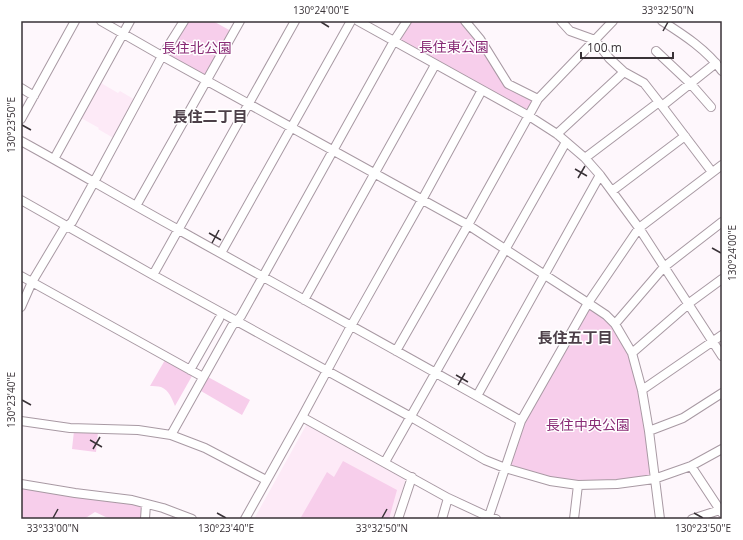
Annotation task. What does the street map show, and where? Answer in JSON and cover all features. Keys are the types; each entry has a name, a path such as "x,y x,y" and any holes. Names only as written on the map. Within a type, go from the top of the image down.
{"street":[{"path":"21,119 75,21"},
{"path":"101,21 291,128 468,225 588,302 615,324 632,353 642,390 656,478 660,519"},
{"path":"54,159 130,21"},
{"path":"21,307 32,282 63,230 72,222 162,56 184,21"},
{"path":"136,206 240,21"},
{"path":"153,275 295,21"},
{"path":"221,253 351,21"},
{"path":"358,21 529,116 557,134 585,158 600,175 639,228 722,356"},
{"path":"171,435 232,326 241,316 394,41 407,21"},
{"path":"465,21 480,39 508,84 538,99"},
{"path":"561,21 570,31 596,40 609,58 624,72 644,83 712,172"},
{"path":"396,351 538,99 613,21"},
{"path":"662,21 685,35 716,63 722,71"},
{"path":"656,51 690,83 711,107"},
{"path":"585,158 716,63"},
{"path":"304,300 435,65"},
{"path":"557,134 624,72"},
{"path":"21,88 34,96"},
{"path":"245,519 482,90"},
{"path":"612,191 685,136"},
{"path":"21,141 521,421"},
{"path":"385,462 566,142"},
{"path":"302,417 448,498 491,518 505,468 521,421 588,302 639,228 722,164"},
{"path":"477,396 600,175"},
{"path":"21,200 153,275 411,417 485,460 505,468 550,481 578,485 617,484 656,478 691,466 722,449"},
{"path":"615,324 664,267 722,222"},
{"path":"21,276 203,377"},
{"path":"632,353 689,304 722,279"},
{"path":"190,370 219,319"},
{"path":"642,390 722,335"},
{"path":"649,432 683,418 722,393"},
{"path":"21,421 70,428 138,430 171,435 205,448 266,480"},
{"path":"691,466 721,511 692,519"},
{"path":"398,519 412,477"},
{"path":"21,484 75,493 132,500 163,508 192,519"},
{"path":"574,519 578,485"},
{"path":"442,519 448,498"},
{"path":"146,504 146,519"}],"shaded area":[{"path":"101,83 118,93 120,91 137,101 115,139 81,118"},
{"path":"308,422 406,478 393,519 254,519"}],"green space":[{"name":"長住北公園","path":"187,21 213,21 231,31 206,74 203,75 170,56 169,53"},
{"name":"長住東公園","path":"407,21 465,21 508,84 538,99 529,116 394,41"},
{"name":"長住中央公園","path":"588,303 606,315 632,353 656,478 578,485 505,468 521,421"},
{"path":"165,360 192,376 175,406 170,395 164,388 150,386"},
{"path":"208,377 250,400 242,415 201,391"},
{"path":"74,431 98,432 96,452 72,449"},
{"path":"343,461 397,490 389,519 300,519 327,472 334,477"},
{"path":"21,484 146,504 145,519 110,519 95,512 84,519 21,519"}],"district":[{"name":"長住二丁目","path":"210,116"},
{"name":"長住五丁目","path":"575,337"}]}
